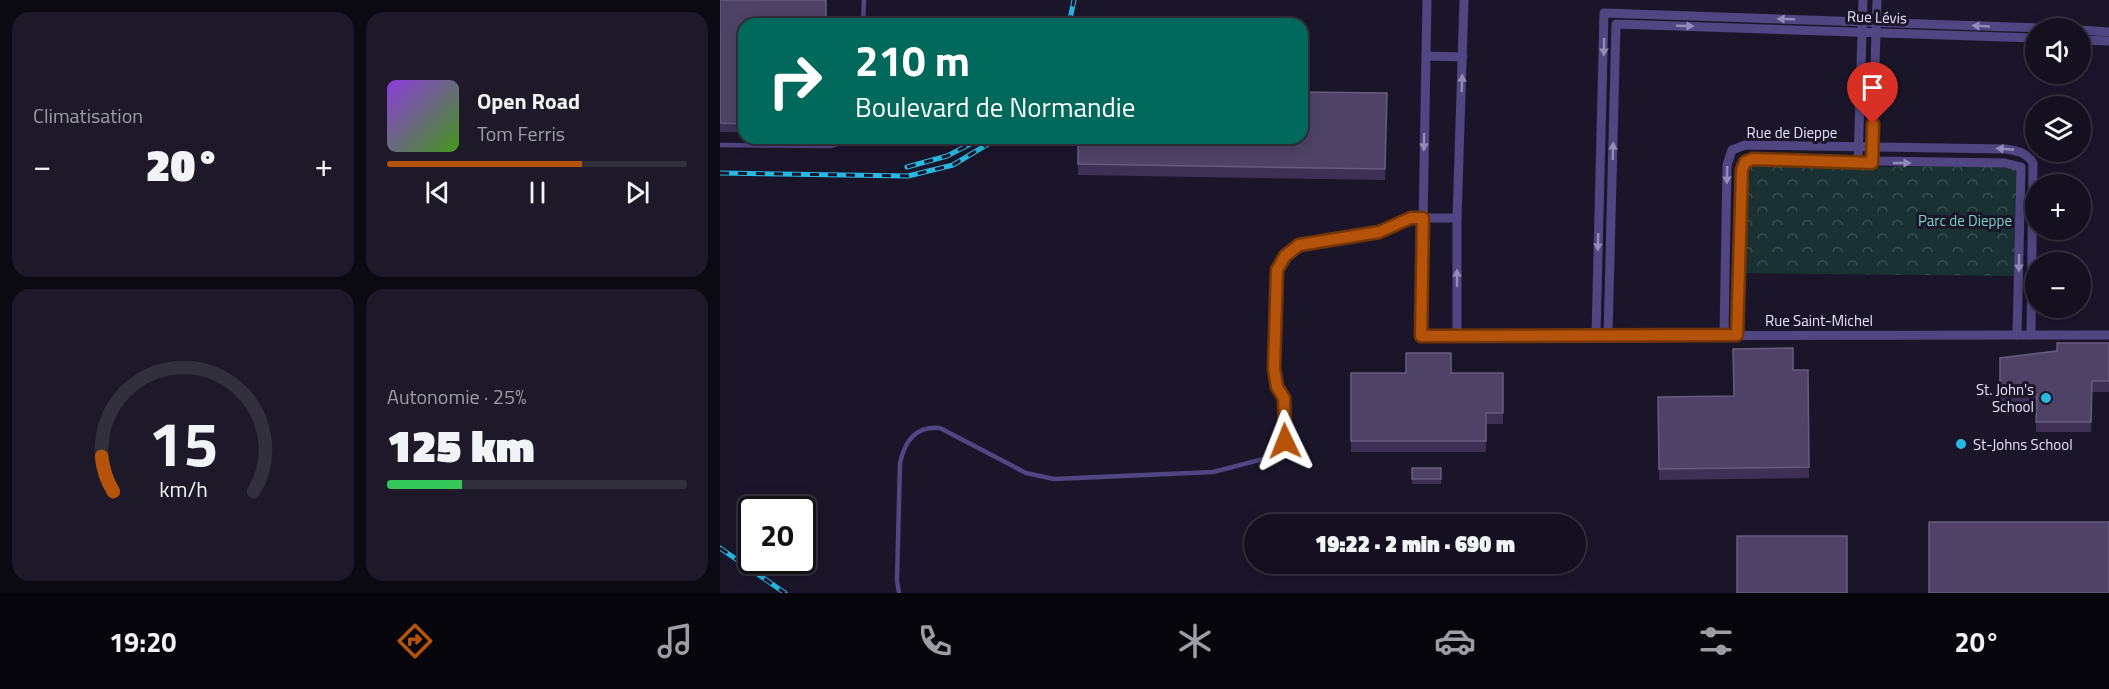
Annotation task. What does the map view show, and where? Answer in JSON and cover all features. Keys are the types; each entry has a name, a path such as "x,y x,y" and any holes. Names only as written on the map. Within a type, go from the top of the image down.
{"street":[{"path":"1427,0 1423,218 1457,218"},
{"path":"1457,336 1457,218 1464,0"},
{"path":"1858,163 1863,0"},
{"path":"1872,163 1877,0"},
{"path":"1604,13 1616,24 1608,335"},
{"path":"1596,335 1604,13"},
{"name":"Rue Lévis","path":"1604,13 1741,17 1862,26 1876,32 2025,38"},
{"path":"1741,17 1741,28"},
{"name":"Rue Lévis","path":"1616,24 1741,28 1862,26 1876,21 2025,28"},
{"path":"2010,27 2011,38"},
{"path":"2091,31 2109,32"},
{"path":"2091,40 2109,41"},
{"path":"1426,56 1463,57"},
{"name":"Rue de Dieppe","path":"1732,150 1745,145 2006,149 2021,151 2025,154"},
{"name":"Rue de Dieppe","path":"1732,150 1745,162"},
{"name":"Rue de Dieppe","path":"1725,335 1727,165 1732,150"},
{"name":"Rue de Dieppe","path":"1737,335 1742,170 1745,162 1753,159 1858,163 2005,163 2021,167"},
{"path":"2017,335 2021,167 2025,162"},
{"path":"2031,335 2032,162"},
{"path":"1600,178 1612,178"},
{"name":"Rue Saint-Michel","path":"1423,218 1421,336 2109,335"}],"lane":[{"path":"863,18 864,0"},
{"path":"720,144 831,146 837,144"},
{"path":"899,593 897,581 900,464 903,447 910,437 930,427 940,428 1026,473 1054,479 1213,472 1275,456 1283,450 1285,441 1284,398 1277,387 1274,368 1277,270 1285,256 1299,245 1379,232 1411,218 1423,218"}],"green space":[{"name":"Parc de Dieppe","path":"1751,164 1874,167 2022,165 2018,276 1740,273"}],"building":[{"path":"720,0 826,0 826,18 738,18 738,124 720,123"},
{"path":"1308,92 1387,93 1385,169 1078,164 1078,144 1308,144"},
{"name":"St. John's School","path":"2057,343 2109,343 2109,381 2092,381 2091,422 2036,422 2037,395 2000,394 2000,358 2057,351"},
{"path":"1793,348 1793,370 1808,370 1809,467 1659,469 1658,397 1734,396 1733,349"},
{"path":"1406,353 1451,353 1451,373 1503,373 1503,413 1486,413 1486,441 1351,441 1351,373 1406,373"},
{"path":"1412,468 1441,468 1441,479 1412,479"},
{"path":"1929,522 2109,522 2109,593 1929,593"},
{"path":"1737,536 1847,536 1847,593 1737,593"}],"railway":[{"path":"1070,18 1074,0"},
{"path":"907,167 947,156 970,144"},
{"path":"720,173 908,176 953,165 988,144"},
{"path":"720,548 785,593"}],"place":[{"name":"St. John's School","path":"2046,398"},
{"name":"St-Johns School","path":"1961,444"}],"route":[{"path":"1285,441 1284,398 1277,387 1274,368 1277,270 1285,256 1299,245 1379,232 1411,218 1423,218 1421,336 1737,335 1742,170 1745,162 1753,159 1872,163 1873,124"}]}
